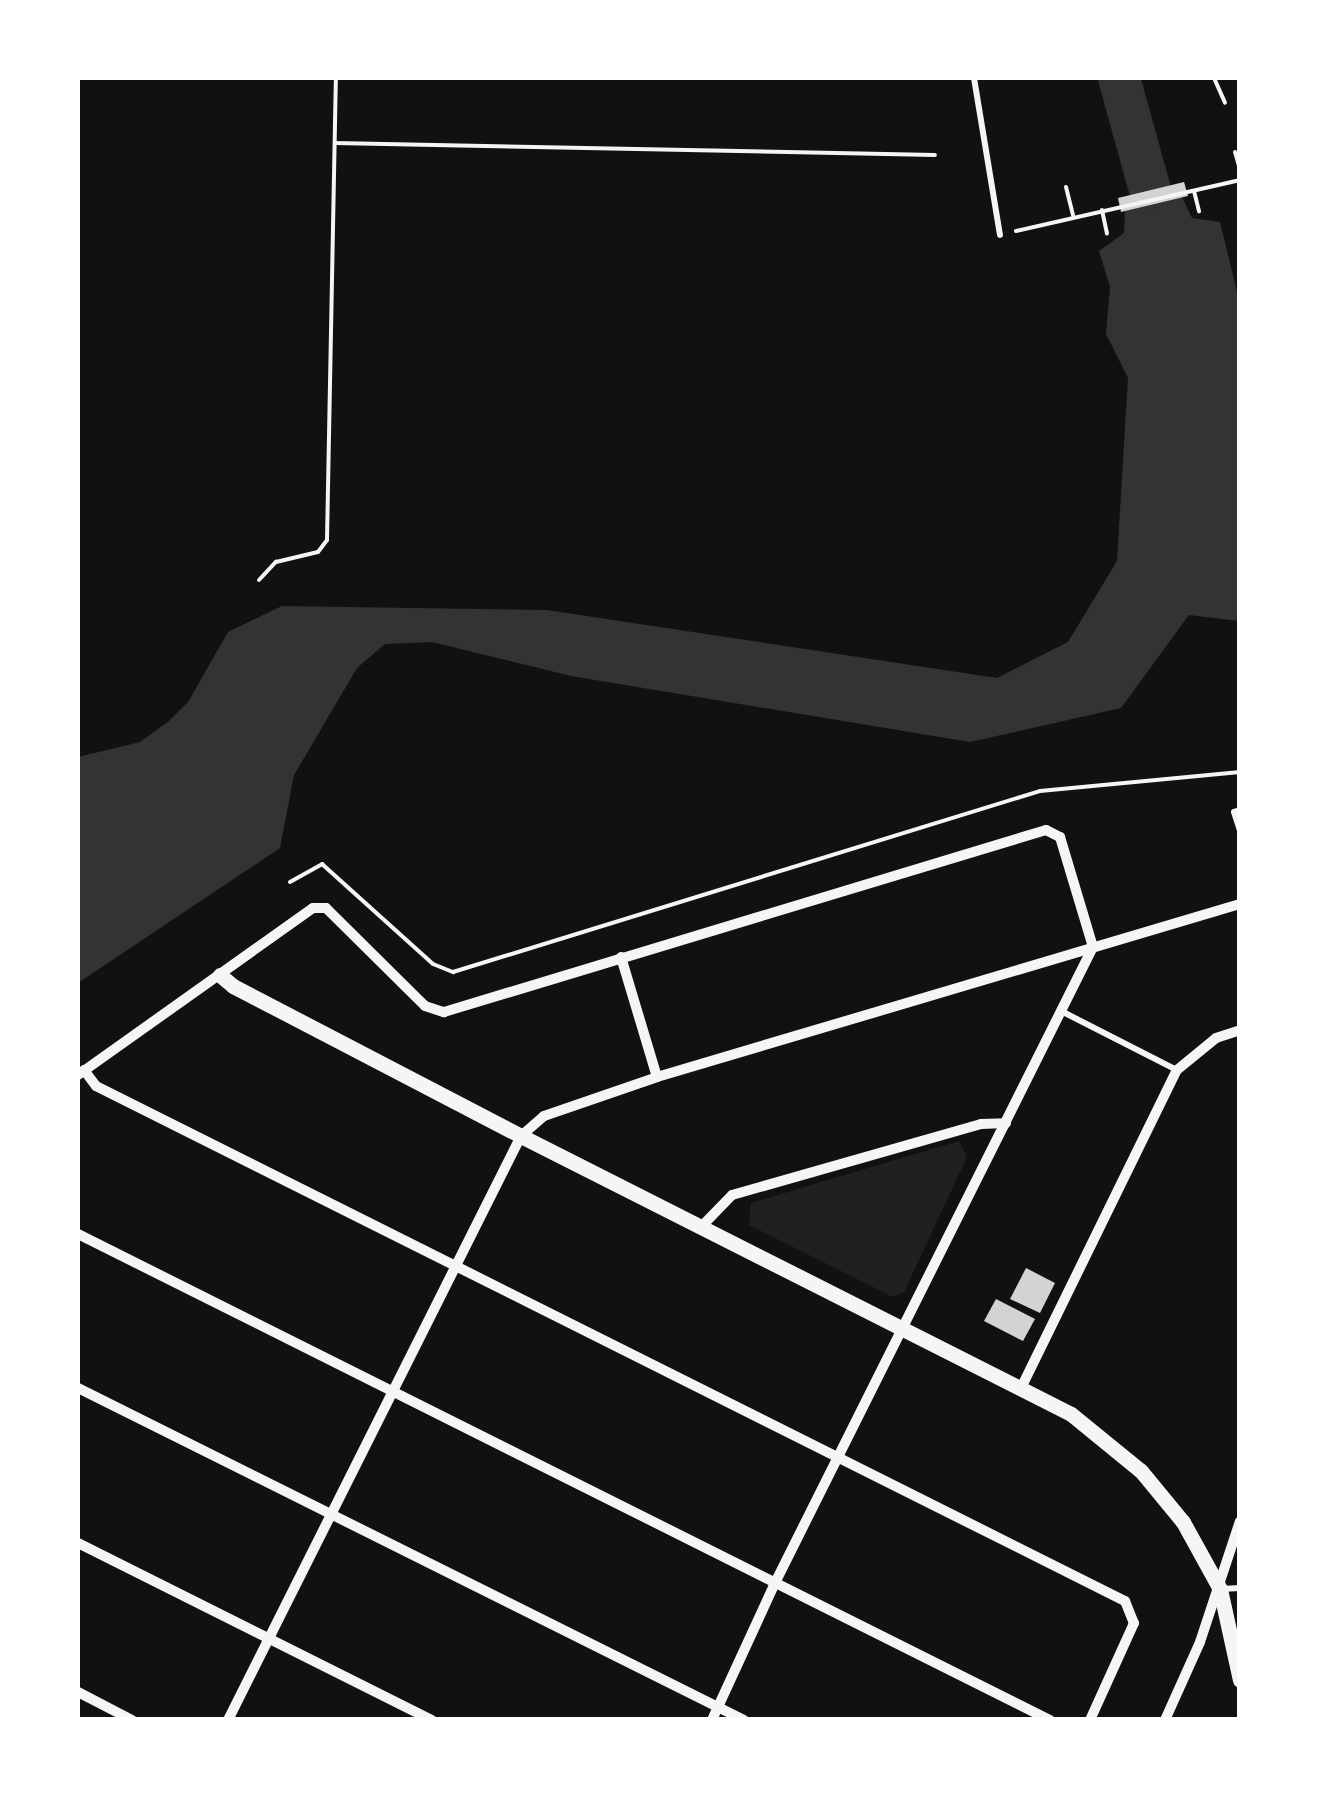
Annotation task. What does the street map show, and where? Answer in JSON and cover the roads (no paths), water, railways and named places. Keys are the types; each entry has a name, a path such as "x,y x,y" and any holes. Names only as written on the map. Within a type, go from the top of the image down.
{"street":[{"path":"712,1720 775,1583 841,1457 1094,947 1060,838 1046,830 444,1012 425,1006 326,908 313,908 81,1073 96,1086 841,1457 1125,1601 1134,1623 1090,1720"},
{"path":"228,1720 521,1136 544,1116 657,1076 1240,904"},
{"path":"621,956 657,1076"},
{"path":"220,975 233,986 521,1136 1071,1414 1141,1471 1183,1522 1220,1589 1240,1680"},
{"path":"1022,1386 1177,1070 1216,1038 1240,1030"},
{"path":"702,1226 732,1195 982,1124 1006,1123"},
{"path":"78,1234 1050,1720"},
{"path":"78,1388 744,1720"},
{"path":"1165,1720 1220,1589 1240,1521"},
{"path":"78,1543 432,1720"},
{"path":"78,1692 132,1720"}],"lane":[{"path":"974,78 1000,235"},
{"path":"1240,810 1234,812 1240,831"},
{"path":"1063,1012 1177,1070"},
{"path":"1220,1589 1240,1588"}],"waterway":[{"path":"1119,78 1150,190"}]}
